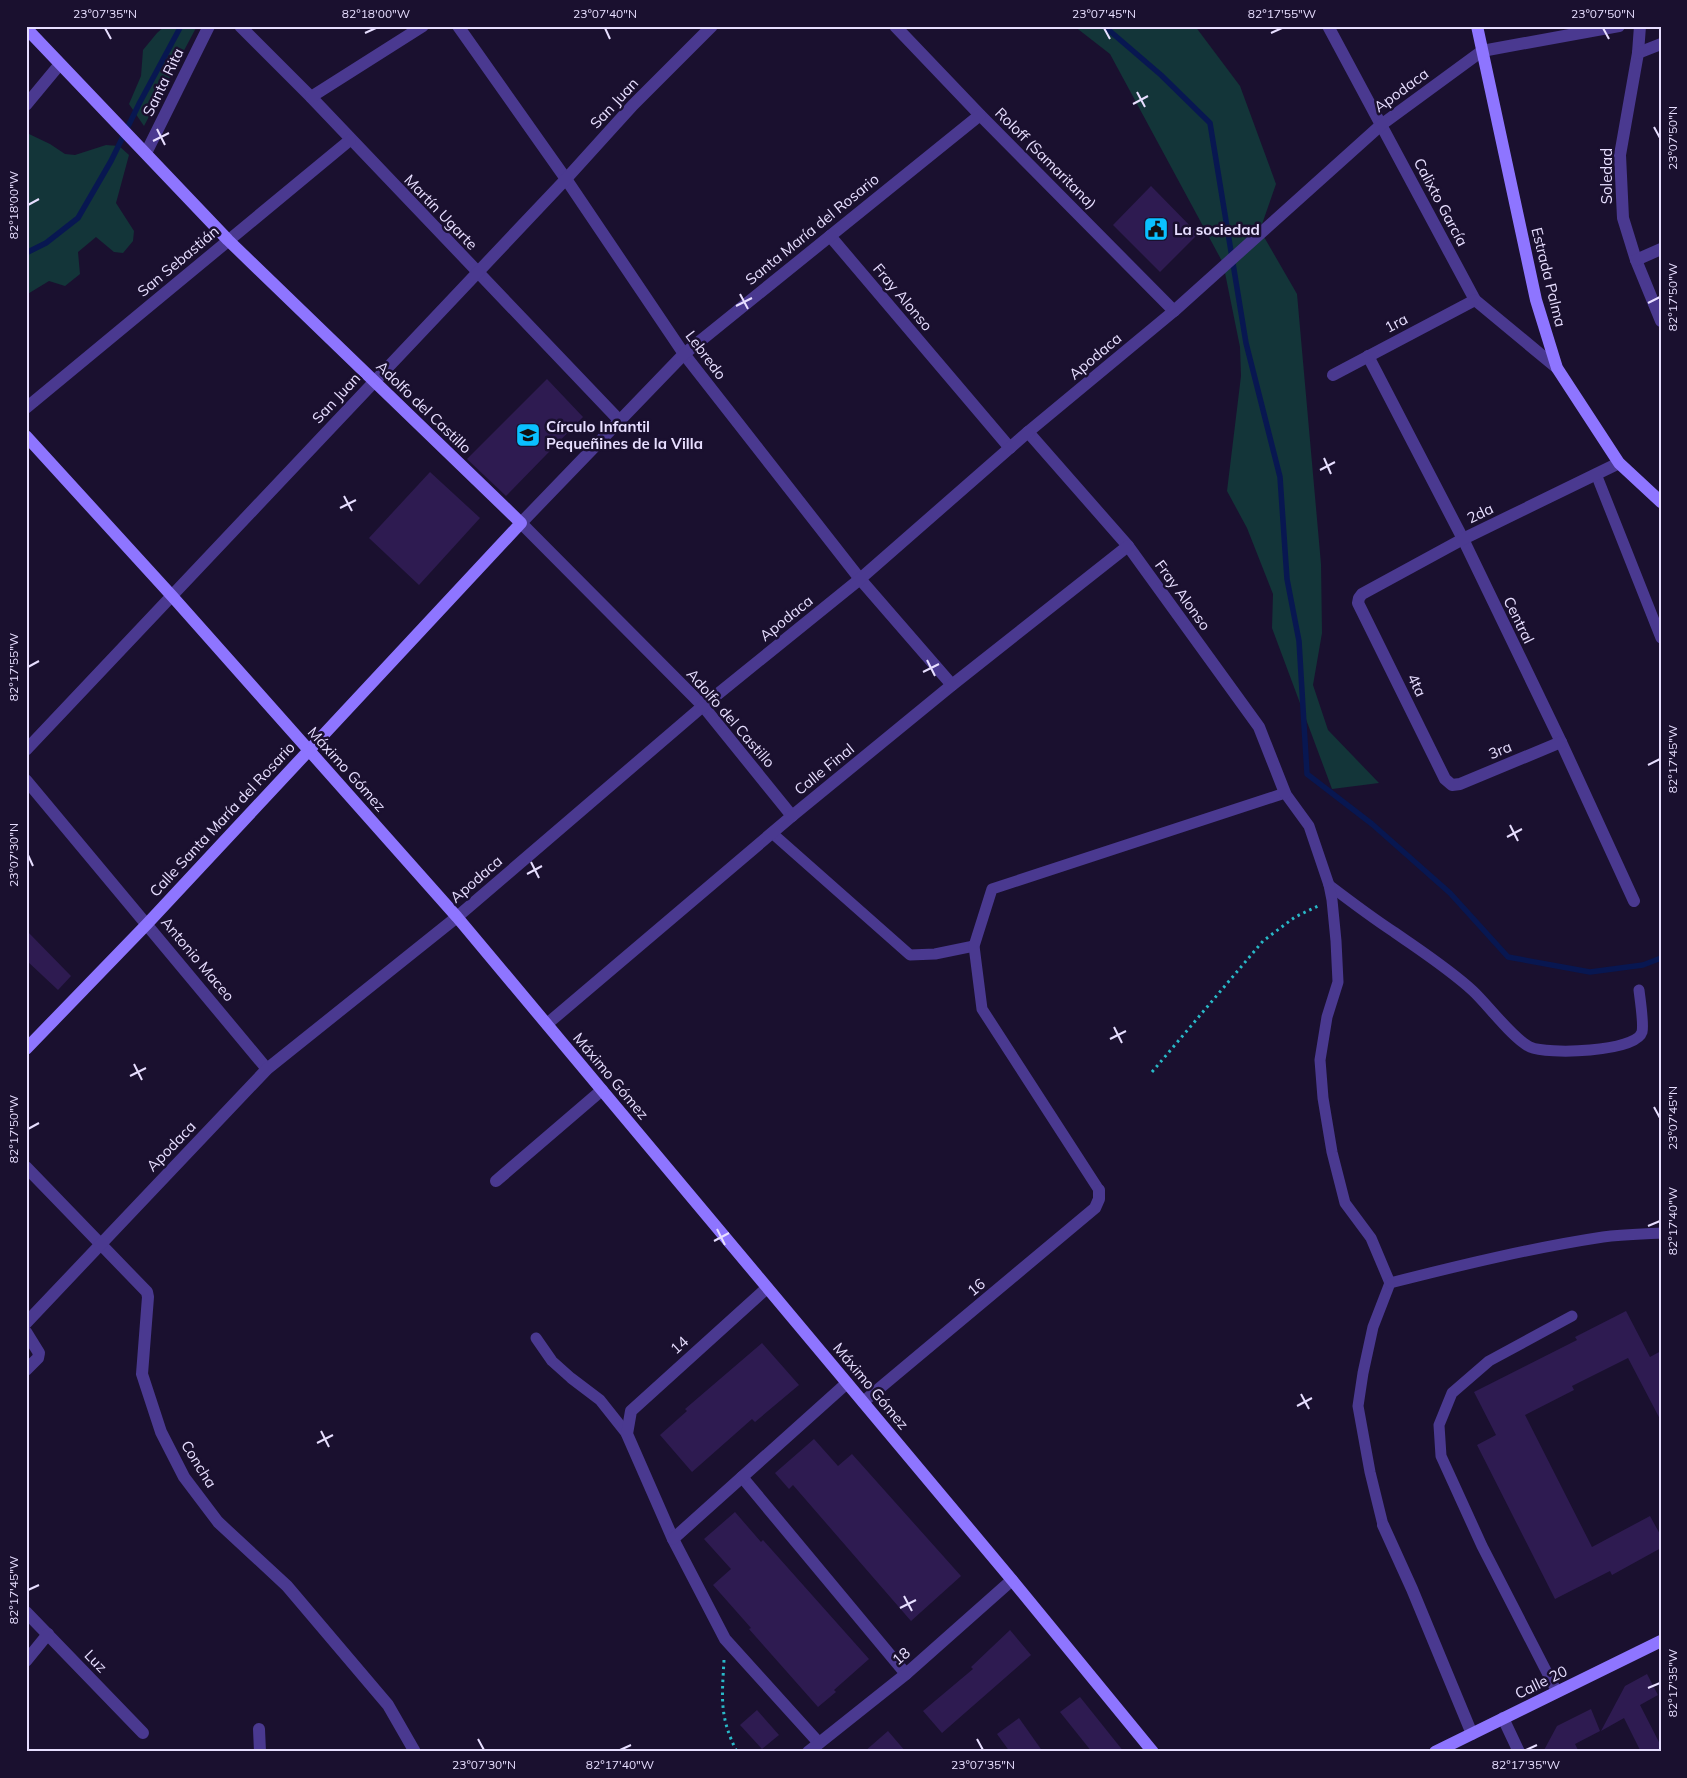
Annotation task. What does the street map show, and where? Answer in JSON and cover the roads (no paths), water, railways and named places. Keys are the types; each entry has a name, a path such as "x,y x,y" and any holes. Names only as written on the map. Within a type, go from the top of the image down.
{"street":[{"name":"Santa Rita","path":"142,148 209,26"},
{"name":"Martín Ugarte","path":"240,26 619,420"},
{"path":"310,97 423,26"},
{"name":"Lebredo","path":"458,26 566,179 684,354 860,579 952,685"},
{"name":"San Juan","path":"26,750 633,106 712,26"},
{"name":"Roloff (Samaritana)","path":"895,26 1174,312"},
{"name":"Calixto García","path":"1328,26 1475,300 1557,368"},
{"name":"Estrada Palma","path":"1477,26 1536,300 1557,368 1619,463 1661,502"},
{"name":"Apodaca","path":"26,1323 267,1069 457,917 703,706 860,579 1028,432 1174,312 1381,125 1482,51 1619,26"},
{"name":"Soledad","path":"1640,26 1638,53 1620,156 1623,218 1636,260 1661,321"},
{"name":"Adolfo del Castillo","path":"26,28 228,240 522,522 703,706 792,816"},
{"path":"1638,53 1661,44"},
{"path":"26,105 60,64"},
{"name":"Santa María del Rosario","path":"522,522 684,354 980,115"},
{"name":"San Sebastián","path":"26,408 350,140"},
{"name":"Fray Alonso","path":"830,236 1010,448"},
{"path":"1636,260 1661,249"},
{"name":"1ra","path":"1333,375 1475,300"},
{"name":"Central","path":"1368,356 1463,539 1561,742 1634,901"},
{"name":"Fray Alonso","path":"1028,432 1128,546 1259,727 1285,793"},
{"name":"Máximo Gómez","path":"26,436 172,596 457,917 766,1288 848,1383 1153,1752"},
{"name":"2da","path":"1359,598 1362,594 1463,539 1619,463"},
{"name":"Calle Santa María del Rosario","path":"26,1049 148,924 522,522"},
{"name":"Calle Final","path":"547,1024 792,816 952,685 1128,546"},
{"name":"4ta","path":"1359,598 1358,603 1445,780 1452,785"},
{"name":"3ra","path":"1452,785 1460,784 1561,742"},
{"name":"Antonio Maceo","path":"26,780 267,1069"},
{"path":"496,1181 602,1090"},
{"name":"Concha","path":"26,1168 148,1294 142,1374 161,1432 184,1477 218,1522 287,1586 388,1705 415,1752"},
{"name":"16","path":"863,1402 1095,1208 1099,1199 1099,1190"},
{"name":"14","path":"627,1434 632,1411 766,1288"},
{"path":"26,1332 39,1353 38,1358 26,1370"},
{"path":"673,1539 848,1383"},
{"path":"627,1434 673,1539 725,1639 819,1743"},
{"path":"742,1477 906,1674"},
{"path":"1383,1525 1412,1589 1472,1734"},
{"name":"18","path":"808,1752 906,1674 1012,1580"},
{"name":"Luz","path":"26,1612 143,1733"},
{"path":"26,1661 48,1634"},
{"name":"Calle 20","path":"1435,1752 1661,1641"},
{"path":"1503,1718 1519,1752"},
{"path":"259,1729 260,1752"}],"lane":[{"path":"1596,474 1661,638"},
{"path":"1099,1190 982,1009 974,946 992,889 1285,793 1309,826 1329,885 1332,900 1338,982 1328,1017 1320,1060 1323,1098 1332,1152 1345,1203 1370,1238 1390,1283 1374,1327 1358,1406 1370,1472 1383,1525"},
{"path":"772,833 910,955 935,954 974,946"},
{"path":"1329,885 1370,917 1444,966 1474,991 1528,1047 1552,1052 1595,1050 1624,1044 1638,1038 1642,1031 1639,990"},
{"path":"1390,1283 1477,1260 1605,1236 1661,1233"},
{"path":"1557,1692 1482,1546 1440,1456 1439,1424 1452,1393 1489,1361 1572,1316"},
{"path":"536,1338 552,1361 570,1378 600,1400 627,1434"}],"waterway":[{"path":"26,253 46,243 78,218 111,161 181,26"},
{"path":"1104,26 1161,75 1210,123 1246,343 1280,477 1287,579 1299,641 1307,774 1372,824 1450,893 1508,957 1590,972 1643,965 1661,958"}],"place":[{"name":"La sociedad","path":"1156,229"},
{"name":"Círculo Infantil Pequeñines de la Villa","path":"528,435"}]}
